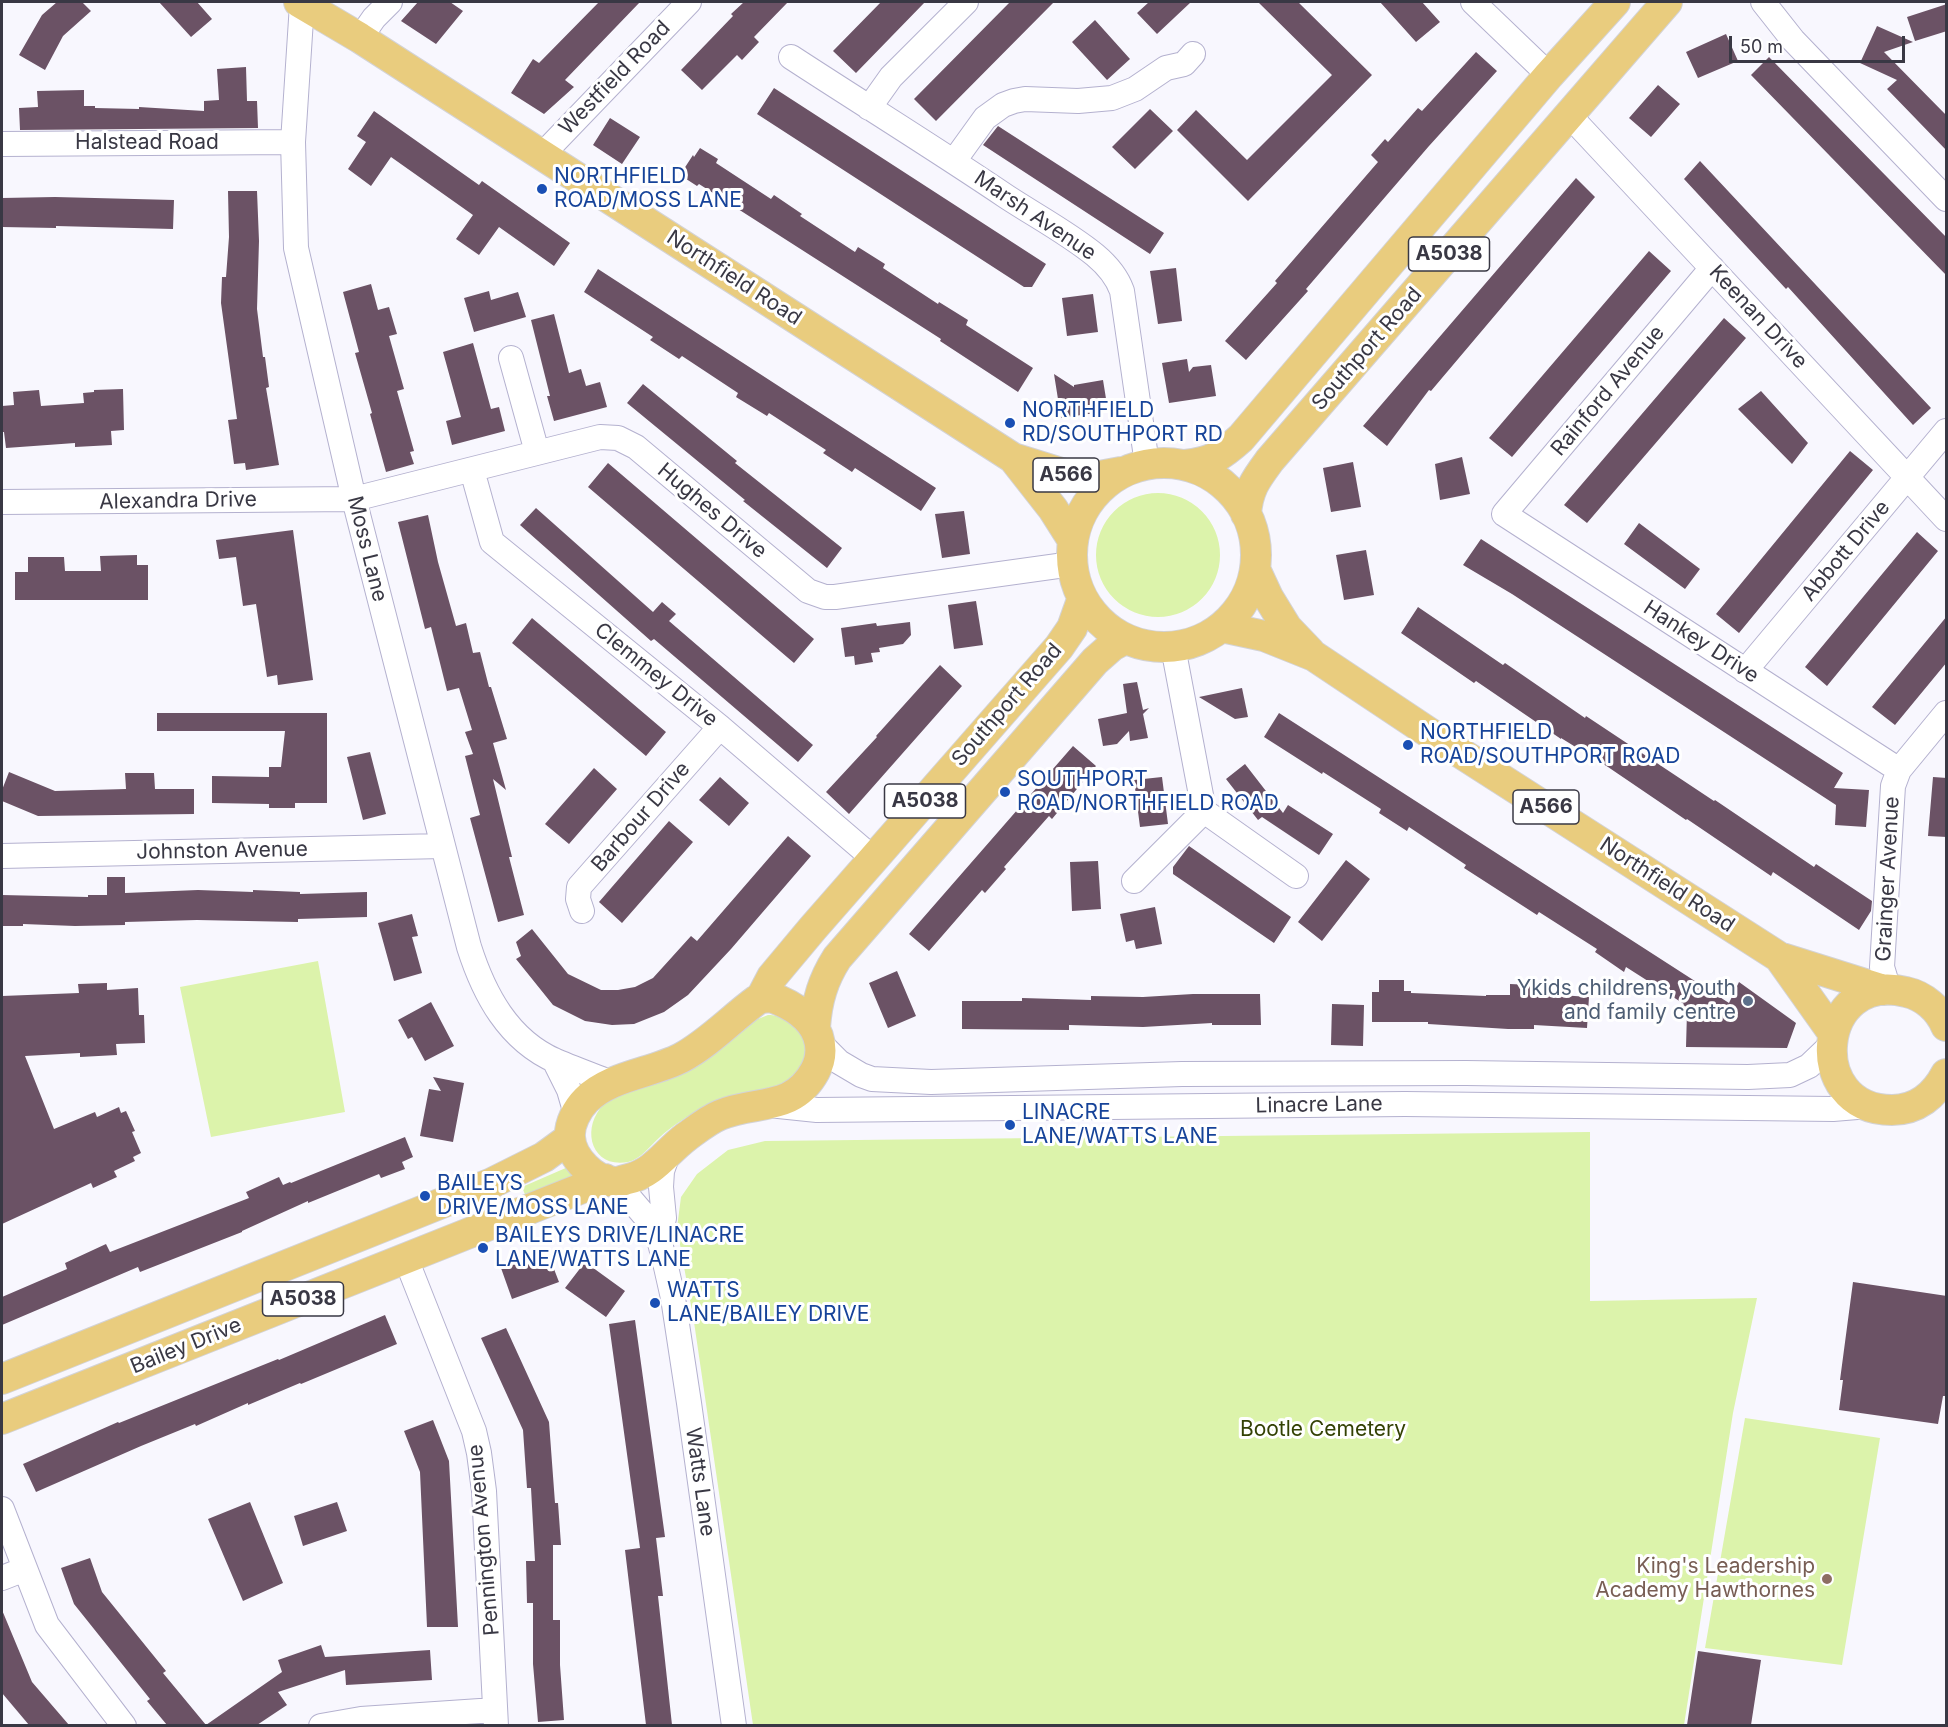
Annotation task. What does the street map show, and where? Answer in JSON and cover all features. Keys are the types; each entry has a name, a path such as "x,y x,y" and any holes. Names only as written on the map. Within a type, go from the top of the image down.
{"main road":[{"name":"Southport Road","path":"1185,465 1215,459 1241,438 1549,75 1615,2"},
{"name":"Southport Road","path":"1246,514 1252,485 1270,460 1667,2"},
{"name":"Northfield Road","path":"301,3 360,38 1013,458 1071,476 1089,478 1134,468"},
{"name":"Northfield Road","path":"1013,458 1053,509 1072,552"},
{"path":"1169,463 1185,465 1204,472 1221,483 1235,497 1246,514 1253,532 1256,551 1255,569 1244,601 1222,627 1191,644 1173,647 1149,646 1125,639 1101,623 1082,600 1075,583 1072,552 1078,519 1089,500 1104,484 1134,468 1169,463"},
{"name":"Northfield Road","path":"1255,569 1268,597 1287,628 1314,656"},
{"name":"Southport Road","path":"760,998 772,977 1059,647 1072,628 1082,600"},
{"name":"Northfield Road","path":"1222,627 1264,636 1314,656 1431,734 1779,957 1886,990 1896,989 1914,993 1930,1003 1947,1026"},
{"name":"Southport Road","path":"817,1035 817,1003 822,986 837,958 1095,661 1112,646 1125,639"},
{"name":"Northfield Road","path":"1779,957 1832,1039"},
{"path":"1886,990 1872,992 1852,1004 1841,1015 1832,1039 1833,1065 1843,1086 1855,1099 1881,1110 1901,1110 1917,1105 1941,1089"},
{"path":"760,998 771,997 782,1001 803,1014 817,1035"},
{"name":"A5038","path":"573,1126 587,1098 612,1083 661,1067 698,1048 760,998"},
{"name":"A5038","path":"610,1181 639,1177 653,1168 691,1133 721,1115 786,1100 804,1087 818,1066 820,1055 817,1035"},
{"path":"573,1126 574,1152 594,1175 610,1181"},
{"name":"Bailey Drive","path":"2,1379 492,1183 544,1157 573,1126"},
{"name":"Bailey Drive","path":"2,1419 610,1181"}],"street":[{"path":"360,38 374,18 390,2"},
{"name":"Westfield Road","path":"541,156 689,2"},
{"path":"869,108 891,77 966,2"},
{"path":"1473,2 1549,75"},
{"path":"1762,2 1793,40 1947,199"},
{"name":"Moss Lane","path":"301,3 293,142 296,248 354,499 469,947 478,974 490,998 501,1015 527,1044 554,1060 612,1083"},
{"path":"954,161 980,123 994,110 1014,100 1112,98 1135,89 1166,68 1184,64 1194,54"},
{"name":"Marsh Avenue","path":"791,57 954,161 1094,254 1104,263 1119,282 1122,291 1134,468"},
{"name":"Keenan Drive","path":"1568,114 1947,519"},
{"name":"Halstead Road","path":"2,144 293,142"},
{"name":"Rainford Avenue","path":"1504,514 1712,268"},
{"path":"511,358 537,452"},
{"name":"Abbott Drive","path":"1745,671 1947,431"},
{"name":"Hughes Drive","path":"354,499 608,436 626,441 636,447 808,591 825,597 1072,552"},
{"name":"Clemmey Drive","path":"472,470 492,542 720,728 874,859"},
{"name":"Alexandra Drive","path":"2,502 354,499"},
{"name":"Hankey Drive","path":"1504,514 1899,770"},
{"path":"1173,647 1204,812 1296,876"},
{"name":"Grainger Avenue","path":"1886,990 1882,967 1893,786 1899,770 1947,713"},
{"name":"Barbour Drive","path":"582,911 578,899 579,887 720,728"},
{"path":"1134,881 1204,812"},
{"name":"Johnston Avenue","path":"2,856 442,846"},
{"name":"Linacre Lane","path":"817,1035 840,1062 861,1075 872,1078 931,1082 1182,1074 1466,1073 1748,1077 1790,1075 1809,1066 1832,1039"},
{"path":"554,1060 569,1090 573,1126"},
{"name":"Linacre Lane","path":"769,1105 817,1110 1394,1104 1833,1109 1869,1106"},
{"name":"Watts Lane","path":"659,1239 664,1218 662,1171 668,1154"},
{"name":"Watts Lane","path":"610,1181 641,1209 659,1239 673,1298 734,1725"},
{"name":"Pennington Avenue","path":"406,1259 474,1431 479,1452 484,1491 496,1718"},
{"path":"2,1509 47,1625 124,1725"},
{"path":"2,1578 25,1569"},
{"path":"321,1725 361,1719 496,1718"}],"green space":[{"path":"1158,493 1182,498 1202,511 1215,531 1220,555 1215,579 1202,599 1182,612 1158,617 1134,612 1114,599 1101,579 1096,555 1101,531 1114,511 1134,498"},
{"path":"318,961 345,1112 211,1137 180,987"},
{"path":"768,1015 787,1020 802,1035 806,1057 797,1078 772,1089 743,1093 718,1101 673,1126 641,1155 628,1162 615,1163 598,1153 593,1145 592,1124 604,1104"},
{"name":"Bootle Cemetery","path":"1590,1132 1590,1301 1757,1298 1733,1413 1684,1725 753,1725 694,1322 677,1228 681,1197 697,1174 728,1150 765,1141"},
{"path":"568,1167 574,1178 526,1197 522,1187"},
{"path":"1745,1418 1880,1438 1842,1665 1705,1648"}],"building":[{"path":"57,2 82,2 91,11 63,36 45,70 19,55 42,15"},
{"path":"159,2 197,2 212,19 191,37"},
{"path":"418,2 450,2 463,11 436,44 401,21"},
{"path":"599,2 640,2 565,80 574,87 544,114 511,93 533,59 539,63"},
{"path":"744,2 788,2 754,37 759,42 742,60 737,55 702,90 681,70"},
{"path":"881,2 925,2 856,73 833,51"},
{"path":"1010,2 1054,2 936,121 914,99"},
{"path":"1149,2 1191,2 1157,34 1137,13"},
{"path":"1258,2 1298,2 1372,75 1248,201 1177,130 1196,110 1247,160 1332,75"},
{"path":"1380,2 1422,2 1440,22 1416,42"},
{"path":"1947,4 1947,31 1915,41 1907,17"},
{"path":"1095,20 1130,59 1107,80 1072,42"},
{"path":"1877,26 1913,42 1884,52 1947,116 1947,151 1887,89 1897,80 1860,63"},
{"path":"1726,34 1738,61 1698,78 1686,52"},
{"path":"1476,52 1497,71 1429,146 1306,289 1308,291 1246,360 1225,341 1277,283 1275,281 1378,162 1371,155 1385,139 1388,142 1418,108 1422,111"},
{"path":"1769,57 1947,238 1947,276 1751,75"},
{"path":"246,67 247,101 257,101 258,128 20,130 19,108 38,107 37,91 84,90 84,106 95,106 95,108 139,109 139,107 204,111 204,101 219,100 217,69"},
{"path":"1658,85 1680,104 1651,137 1629,118"},
{"path":"774,88 1046,264 1032,287 1024,287 757,114"},
{"path":"1150,109 1173,131 1135,169 1112,147"},
{"path":"374,111 479,185 482,181 570,243 554,266 499,227 479,255 456,239 473,215 391,157 371,186 348,169 366,142 357,136"},
{"path":"610,118 640,137 622,164 593,145"},
{"path":"998,126 1164,233 1150,254 983,145"},
{"path":"700,148 718,159 716,163 771,199 774,195 802,214 800,216 855,252 858,247 885,264 883,268 938,304 939,302 968,320 966,325 1033,368 1018,392 940,341 941,339 699,184 697,186 680,175"},
{"path":"1700,161 1931,408 1913,425 1788,287 1786,289 1684,179"},
{"path":"1576,178 1595,197 1431,391 1429,390 1387,446 1363,426"},
{"path":"228,191 257,191 259,241 257,309 269,387 266,388 279,465 246,470 245,463 234,464 228,420 237,419 221,303 222,277 226,277 229,237"},
{"path":"2,198 174,200 173,229 2,227"},
{"path":"1649,251 1671,271 1512,457 1489,438"},
{"path":"1176,268 1182,321 1158,324 1150,271"},
{"path":"598,269 936,488 921,511 855,468 852,472 823,453 826,450 769,413 767,416 736,397 738,393 682,356 679,359 650,340 653,337 584,292"},
{"path":"371,284 378,310 389,307 397,334 389,336 404,389 397,391 414,451 410,452 414,464 386,472 355,353 359,352 343,292"},
{"path":"489,291 491,300 518,292 526,317 474,332 464,298"},
{"path":"1093,294 1098,332 1067,336 1062,298"},
{"path":"554,314 569,373 581,369 586,386 600,382 607,407 554,421 531,320"},
{"path":"1724,318 1746,338 1587,523 1564,505"},
{"path":"473,343 491,409 499,407 505,431 452,445 446,421 461,417 443,352"},
{"path":"1187,359 1189,372 1193,367 1211,365 1216,396 1169,403 1162,363"},
{"path":"1054,374 1074,387 1074,385 1103,380 1108,411 1061,418"},
{"path":"643,384 737,461 735,463 842,548 827,568 627,403"},
{"path":"123,389 124,430 111,431 112,445 75,447 75,443 6,448 4,432 2,432 2,406 14,405 13,392 39,390 41,406 84,403 83,393 94,392 94,390"},
{"path":"1761,391 1808,443 1792,464 1738,409"},
{"path":"1850,451 1873,470 1739,633 1716,614"},
{"path":"1462,457 1470,494 1440,500 1435,464"},
{"path":"1353,462 1361,507 1331,512 1323,468"},
{"path":"608,463 814,639 794,663 588,487"},
{"path":"536,508 653,612 662,602 676,614 669,621 813,745 798,762 654,639 651,641 520,525"},
{"path":"964,511 970,554 942,558 935,514"},
{"path":"428,515 456,626 466,623 473,653 480,652 507,739 493,743 506,790 493,779 524,915 498,922 470,818 480,815 465,756 473,754 465,732 472,730 459,688 447,691 431,627 425,629 398,522"},
{"path":"1639,523 1700,569 1685,589 1624,544"},
{"path":"293,530 313,680 278,685 277,675 267,677 256,604 243,606 236,557 219,559 216,540"},
{"path":"1917,532 1938,551 1827,686 1805,667"},
{"path":"1481,539 1843,773 1834,788 1869,790 1866,827 1835,825 1836,805 1512,594 1463,565"},
{"path":"1366,550 1374,595 1344,600 1336,555"},
{"path":"137,555 137,565 148,565 148,600 15,600 15,572 28,572 28,557 64,557 65,571 101,571 100,556"},
{"path":"976,601 983,645 954,649 948,605"},
{"path":"1418,607 1503,665 1505,663 1585,718 1586,716 1814,867 1816,864 1872,901 1871,911 1859,930 1773,872 1771,876 1401,633"},
{"path":"1947,616 1947,662 1895,725 1872,707"},
{"path":"532,618 666,732 646,756 512,643"},
{"path":"910,622 911,635 903,644 879,648 880,652 871,653 873,662 855,665 854,656 845,657 841,628 876,623 877,626"},
{"path":"940,665 962,686 849,814 826,792"},
{"path":"1137,682 1143,710 1149,708 1143,714 1148,738 1130,741 1129,731 1117,744 1103,746 1098,719 1127,713 1123,684"},
{"path":"1242,688 1248,717 1235,719 1199,697"},
{"path":"157,713 327,713 327,803 295,803 295,808 269,808 269,804 212,803 212,776 269,777 269,767 281,767 285,731 157,731"},
{"path":"1279,713 1729,1003 1739,982 1796,1023 1787,1048 1686,1047 1687,1012 1681,1008 1684,1004 1626,967 1624,972 1595,952 1597,949 1539,912 1537,915 1464,868 1466,865 1409,827 1407,831 1379,813 1381,809 1264,737"},
{"path":"1073,746 1096,766 1052,819 1049,816 1004,867 1006,869 985,893 982,890 929,951 909,934"},
{"path":"370,752 386,814 363,820 347,757"},
{"path":"1245,764 1283,813 1288,805 1333,834 1319,855 1262,817 1258,820 1226,779"},
{"path":"594,768 617,789 569,844 545,824"},
{"path":"9,772 55,791 126,789 125,773 154,773 155,789 194,789 194,814 38,816 2,801 2,790"},
{"path":"720,777 749,803 729,826 699,800"},
{"path":"1162,777 1168,824 1140,827 1134,780"},
{"path":"1933,777 1947,778 1947,837 1928,836"},
{"path":"669,821 693,842 622,923 599,902"},
{"path":"788,836 811,856 688,995 664,1012 634,1024 612,1025 585,1021 553,1005 516,959 521,956 516,942 532,929 568,974 601,990 635,987 653,978 691,936 697,941"},
{"path":"1189,846 1291,917 1274,943 1173,874 1173,867"},
{"path":"1346,860 1370,879 1322,941 1298,922"},
{"path":"1098,861 1101,909 1072,911 1070,862"},
{"path":"107,877 125,877 125,893 198,890 253,892 253,890 300,892 300,894 367,892 367,917 298,919 298,922 197,920 125,922 125,925 23,924 23,926 2,926 2,895 88,897 88,895 107,895"},
{"path":"1155,907 1162,944 1136,949 1134,940 1126,942 1120,914"},
{"path":"412,914 418,936 412,937 422,973 394,981 378,923"},
{"path":"897,971 916,1016 888,1028 869,983"},
{"path":"1379,980 1404,980 1404,991 1411,991 1411,993 1510,995 1510,984 1531,985 1531,993 1589,997 1587,1028 1534,1025 1534,1029 1508,1029 1428,1024 1428,1022 1372,1022 1372,992 1379,992"},
{"path":"107,983 107,990 138,988 139,1015 144,1015 145,1043 116,1044 117,1055 80,1057 80,1053 25,1056 54,1129 95,1112 97,1117 119,1107 121,1113 126,1111 141,1153 133,1157 135,1161 114,1171 117,1177 93,1188 91,1183 2,1224 2,996 79,993 78,984"},
{"path":"1260,994 1261,1025 1212,1025 1212,1023 1143,1027 1069,1025 1069,1030 962,1029 962,1001 1022,1001 1022,998 1091,1000 1091,996 1143,997"},
{"path":"431,1002 454,1046 425,1061 412,1037 408,1039 398,1020"},
{"path":"1332,1004 1364,1005 1363,1046 1331,1045"},
{"path":"433,1077 464,1083 453,1142 420,1136 429,1089 441,1091"},
{"path":"405,1137 413,1157 402,1162 405,1169 381,1178 379,1174 308,1203 308,1201 242,1232 140,1272 138,1267 2,1325 2,1297 67,1269 65,1263 106,1244 110,1252 249,1198 246,1192 279,1177 283,1185 291,1183"},
{"path":"547,1251 559,1282 512,1299 501,1268"},
{"path":"585,1262 625,1291 606,1317 565,1288"},
{"path":"1853,1282 1947,1296 1947,1396 1943,1396 1938,1424 1839,1410 1843,1380 1840,1380"},
{"path":"385,1315 397,1344 301,1384 141,1446 36,1492 23,1464 118,1422 279,1360"},
{"path":"635,1320 665,1537 656,1538 663,1596 658,1596 672,1725 646,1725 625,1550 640,1548 609,1324"},
{"path":"506,1328 549,1422 555,1503 558,1503 561,1545 553,1545 553,1620 560,1620 564,1720 538,1722 533,1664 533,1603 527,1603 526,1561 535,1561 531,1488 527,1488 523,1430 481,1338"},
{"path":"433,1420 449,1461 458,1627 427,1627 420,1472 404,1431"},
{"path":"250,1502 283,1583 243,1601 208,1519"},
{"path":"337,1502 347,1531 303,1546 294,1516"},
{"path":"90,1558 102,1592 166,1671 163,1673 206,1725 167,1725 147,1701 150,1699 74,1604 61,1568"},
{"path":"2,1610 32,1682 69,1725 29,1725 2,1693"},
{"path":"321,1645 325,1657 430,1650 432,1680 346,1685 345,1670 278,1692 287,1705 257,1725 206,1725 282,1672 278,1660"},
{"path":"1698,1651 1761,1660 1751,1725 1687,1725"}],"place":[{"name":"NORTHFIELD ROAD/MOSS LANE","path":"542,189"},
{"name":"NORTHFIELD RD/SOUTHPORT RD","path":"1010,423"},
{"name":"NORTHFIELD ROAD/SOUTHPORT ROAD","path":"1408,745"},
{"name":"SOUTHPORT ROAD/NORTHFIELD ROAD","path":"1005,792"},
{"name":"Ykids childrens, youth and family centre","path":"1748,1001"},
{"name":"LINACRE LANE/WATTS LANE","path":"1010,1125"},
{"name":"BAILEYS DRIVE/MOSS LANE","path":"425,1196"},
{"name":"BAILEYS DRIVE/LINACRE LANE/WATTS LANE","path":"483,1248"},
{"name":"WATTS LANE/BAILEY DRIVE","path":"655,1303"},
{"name":"King's Leadership Academy Hawthornes","path":"1827,1579"}]}
